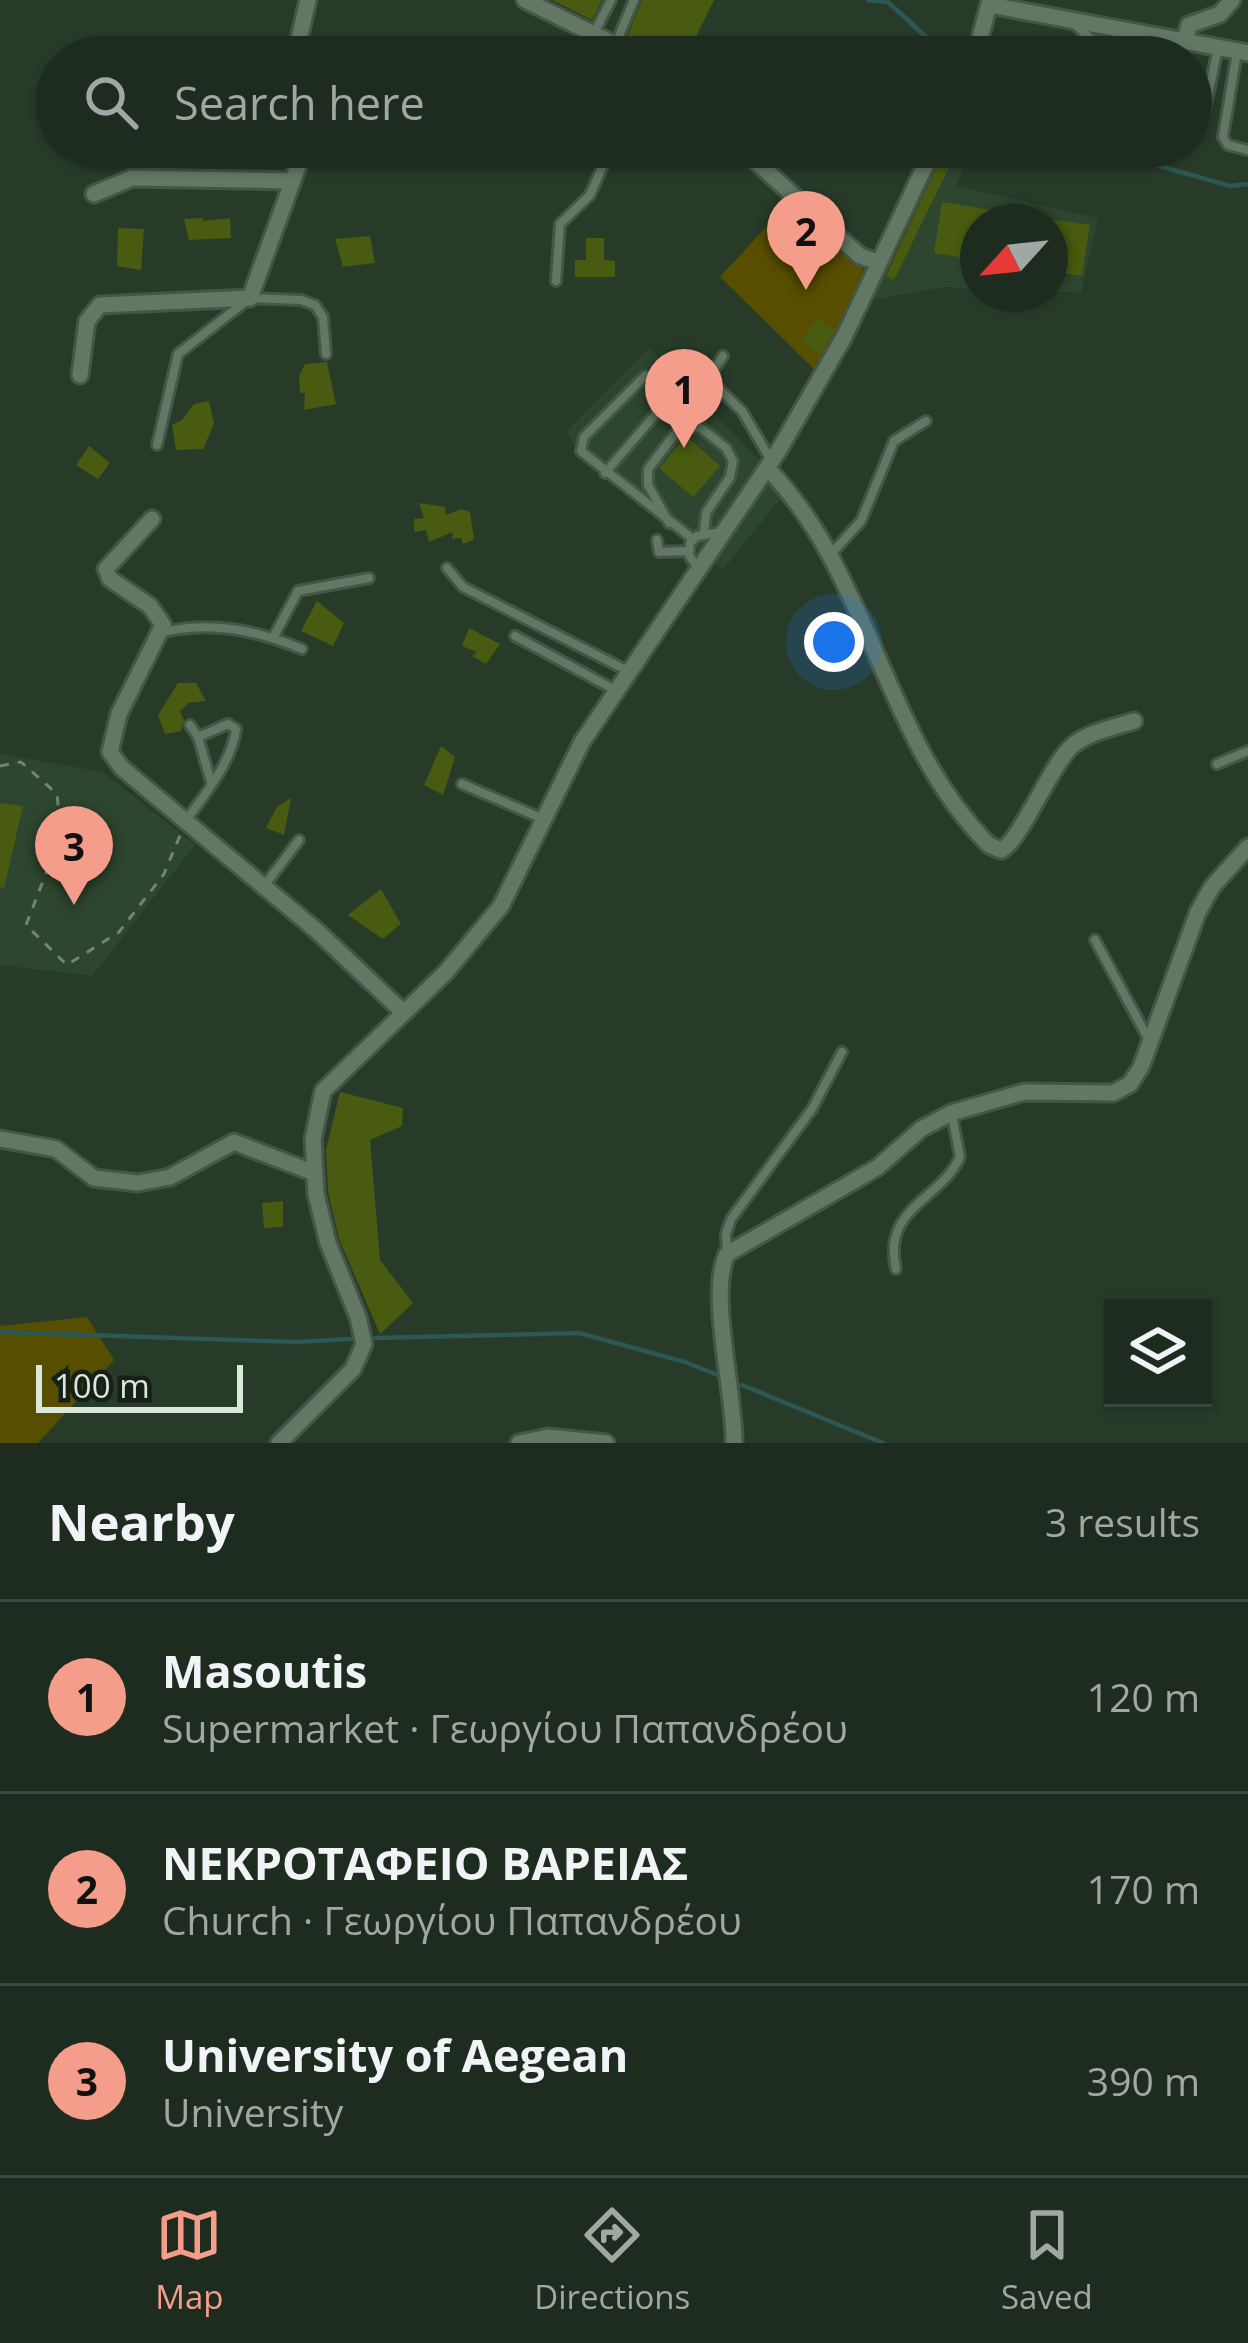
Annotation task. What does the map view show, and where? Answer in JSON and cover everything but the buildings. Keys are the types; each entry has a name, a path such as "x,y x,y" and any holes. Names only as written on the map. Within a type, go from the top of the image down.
{"street":[{"path":"300,36 308,0"},
{"path":"525,0 597,36"},
{"path":"1189,36 1190,25 1220,14 1232,0"},
{"path":"981,36 990,2 1138,36"},
{"path":"1214,46 1242,52"},
{"path":"80,375 87,321 100,305 250,298 297,168"},
{"path":"763,168 860,256 878,262"},
{"path":"279,1443 353,1369 364,1344 328,1243 314,1173 315,1118 323,1091 446,971 501,906 582,742 770,464 855,319 924,168"},
{"path":"94,194 132,178 292,181"},
{"path":"770,464 831,554 920,748 977,833 996,850 1013,843 1043,784 1072,745 1134,721"},
{"path":"152,519 106,571 110,580 160,616 162,632 118,714 109,745 122,768 369,977 403,1012"},
{"path":"734,1443 720,1298 722,1264 728,1254 878,1167 921,1130 951,1113 1024,1092 1113,1093 1136,1077 1198,912 1212,887 1248,847"},
{"path":"0,1139 56,1149 94,1178 138,1183 170,1177 234,1142 314,1173"},
{"path":"519,1443 548,1437 606,1443"}],"lane":[{"path":"593,34 611,0"},
{"path":"619,36 634,0"},
{"path":"1070,18 1086,36"},
{"path":"1212,59 1214,46"},
{"path":"1242,52 1222,137 1228,145 1248,150"},
{"path":"556,281 560,224 590,195 602,168"},
{"path":"158,445 178,354 250,298 315,305 323,317 326,354"},
{"path":"723,356 712,373 714,384 742,411 770,464"},
{"path":"645,376 581,443 584,456 693,539"},
{"path":"605,473 667,401"},
{"path":"831,554 861,521 894,441 926,421"},
{"path":"669,523 648,485 648,469 678,430 700,428 726,448 733,461 730,477 706,513 704,534"},
{"path":"688,551 693,539 724,532"},
{"path":"657,540 659,552 688,551"},
{"path":"688,551 698,568"},
{"path":"447,568 463,587 628,670"},
{"path":"273,638 298,591 369,578"},
{"path":"162,632 209,626 273,638 302,649"},
{"path":"514,636 615,690"},
{"path":"186,820 233,745 236,729 228,724 198,736"},
{"path":"190,725 198,736 211,783"},
{"path":"1217,764 1248,751"},
{"path":"462,784 543,819"},
{"path":"264,886 299,840"},
{"path":"1095,940 1151,1043"},
{"path":"728,1254 725,1234 731,1219 812,1109 842,1052"},
{"path":"896,1269 893,1244 908,1213 951,1172 960,1157 951,1113"}],"path":[{"path":"0,766 21,762 57,794 61,835 26,926 67,965 118,932 164,874 186,820"}],"shaded area":[{"path":"928,168 963,168 956,186 1036,204 960,204 960,288 865,301"},
{"path":"791,200 868,274 815,370 720,277"},
{"path":"1068,211 1098,218 1081,293 1068,292"},
{"path":"649,348 788,489 723,570 574,445 567,431"},
{"path":"0,754 103,772 195,845 92,976 0,965"},
{"path":"87,1317 114,1360 38,1443 0,1443 0,1326"}],"waterway":[{"path":"868,0 888,2 925,36"},
{"path":"1167,168 1230,186 1248,184"},
{"path":"0,1332 296,1342 350,1339"},
{"path":"375,1338 579,1333 720,1376"},
{"path":"742,1385 883,1443"}],"place":[{"name":"ΝΕΚΡΟΤΑΦΕΙΟ ΒΑΡΕΙΑΣ","path":"806,290"},
{"name":"Masoutis","path":"684,448"},
{"name":"University of Aegean","path":"74,905"}]}
